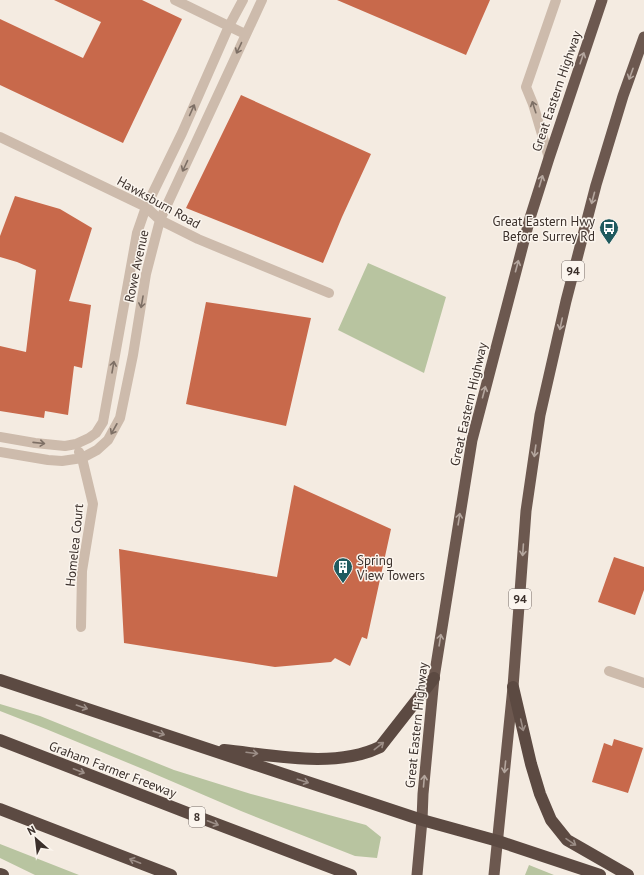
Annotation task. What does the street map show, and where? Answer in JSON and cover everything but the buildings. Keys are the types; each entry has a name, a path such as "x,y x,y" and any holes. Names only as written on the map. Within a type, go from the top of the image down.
{"highway":[{"name":"Great Eastern Highway","path":"417,875 434,678 472,440 530,218 602,0"},
{"name":"94","path":"494,875 513,687 526,511 540,415 566,301 596,185 623,96 644,37"},
{"path":"199,747 308,759 353,756 372,751 380,747 434,678"},
{"path":"0,680 422,820 498,841 600,875"},
{"path":"513,687 531,764 540,794 551,820 567,840 628,875"},
{"name":"Graham Farmer Freeway","path":"0,740 351,875"},
{"path":"0,809 172,875"}],"street":[{"path":"175,0 245,34"},
{"name":"Rowe Avenue","path":"0,438 65,446 76,444 89,438 96,433 103,422 138,233 146,207 182,133 242,0"},
{"name":"Rowe Avenue","path":"0,452 62,461 82,458 97,450 108,440 120,418 133,355 146,274 160,220 262,0"},
{"path":"549,158 533,104 526,87 556,0"},
{"name":"Hawksburn Road","path":"0,137 146,207 160,220 198,239 329,293"},
{"name":"Homelea Court","path":"76,444 82,458 93,504 82,571 81,628"},
{"path":"610,671 644,683"}],"green space":[{"path":"368,263 446,297 424,373 338,330"},
{"path":"0,704 40,716 174,770 251,794 366,825 381,837 377,858 355,856 241,811 0,711"},
{"path":"0,844 79,875 35,875 0,858"},
{"path":"529,865 554,875 525,875"}],"place":[{"name":"Great Eastern Hwy Before Surrey Rd","path":"609,245"},
{"name":"Spring View Towers","path":"343,584"}]}
